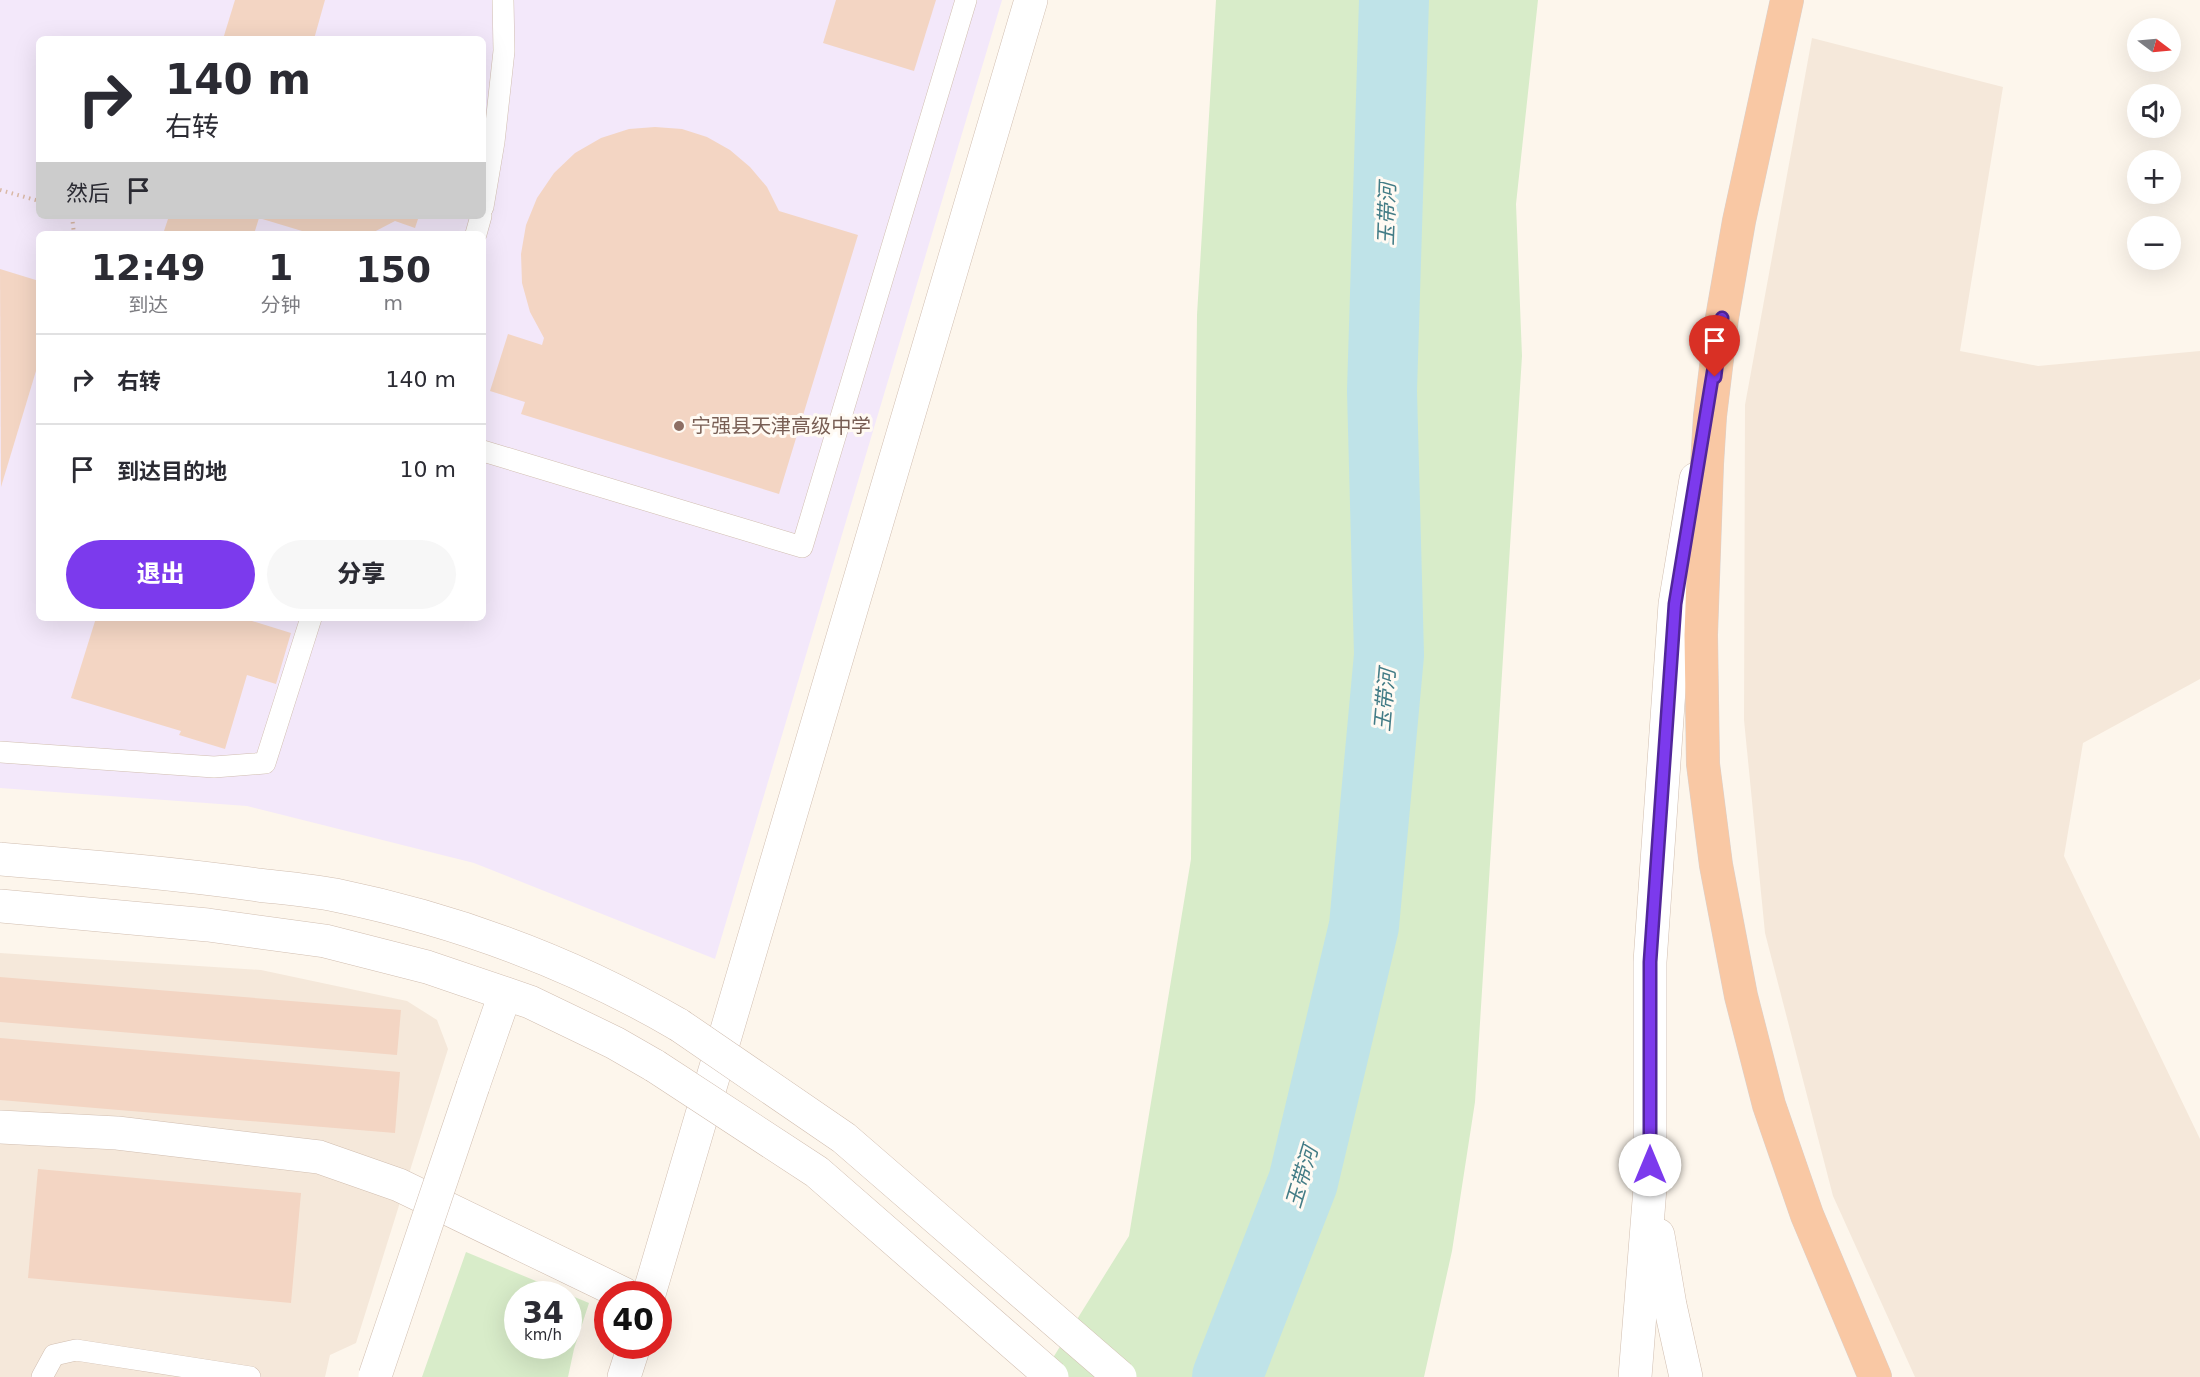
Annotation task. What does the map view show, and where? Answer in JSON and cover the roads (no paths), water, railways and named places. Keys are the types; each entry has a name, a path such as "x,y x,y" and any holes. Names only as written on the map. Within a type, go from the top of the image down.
{"highway":[{"path":"1787,0 1754,145 1722,318 1707,464 1701,635 1703,764 1716,865 1741,996 1769,1105 1807,1215 1875,1377"}],"street":[{"path":"653,1281 1031,0"},
{"path":"1635,1377 1650,1188 1650,962 1675,604 1722,318"},
{"path":"0,859 214,878 334,895 440,922 548,959 637,1001 679,1025 844,1138 1120,1377"},
{"path":"0,906 208,925 325,941 427,967 530,1002 615,1043 655,1066 817,1172 1052,1377"},
{"path":"374,1376 505,994"},
{"path":"0,1127 117,1133 319,1157 399,1185 597,1281"},
{"path":"1650,1188 1670,1305 1686,1377"},
{"path":"624,1377 630,1359"}],"lane":[{"path":"486,189 494,142 504,51 503,0"},
{"path":"486,452 802,547 966,0"},
{"path":"0,752 214,767 265,763 310,621"},
{"path":"42,1377 54,1355 76,1350 243,1376"}],"waterway":[{"name":"玉带河","path":"1227,1377 1303,1182 1364,926 1389,655 1382,391 1394,0"}],"place":[{"name":"宁强县天津高级中学","path":"679,426"}]}
